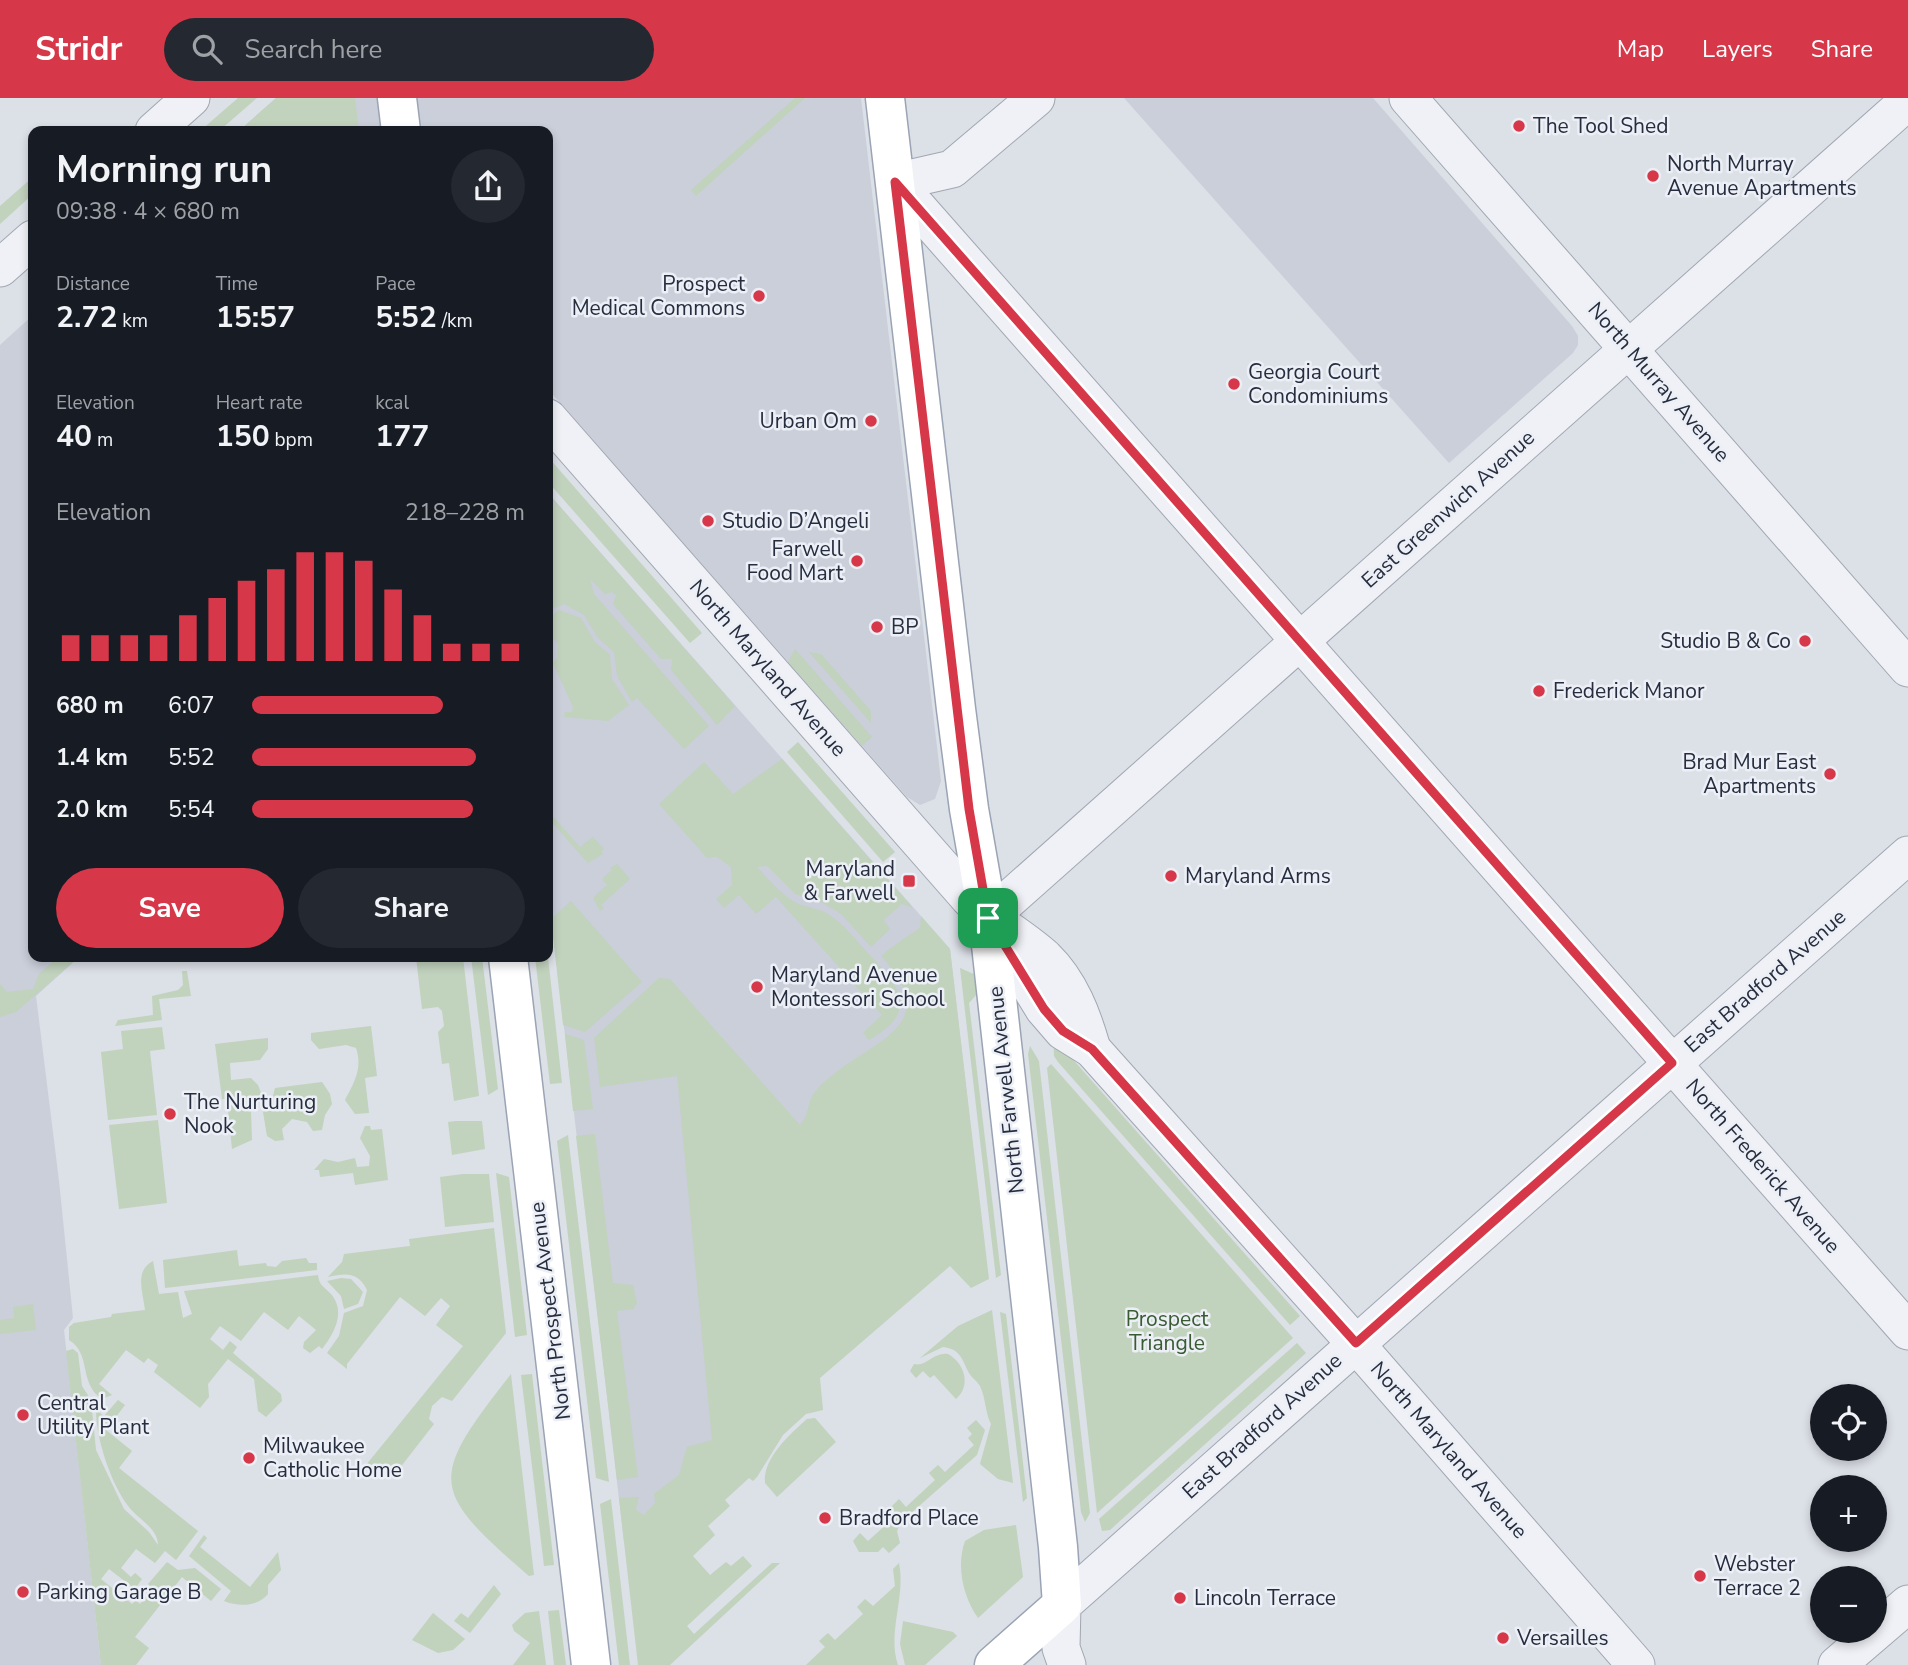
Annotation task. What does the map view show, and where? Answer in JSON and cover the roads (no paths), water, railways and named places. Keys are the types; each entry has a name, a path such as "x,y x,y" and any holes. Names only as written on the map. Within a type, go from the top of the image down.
{"main road":[{"path":"397,98 400,126"},
{"name":"North Farwell Avenue","path":"886,98 967,796 988,918 1058,1547 1062,1605"},
{"name":"North Prospect Avenue","path":"509,962 591,1665"},
{"name":"East Bradford Avenue","path":"994,1665 1062,1605"}],"street":[{"path":"160,126 191,98"},
{"path":"895,182 952,169 1036,98"},
{"name":"North Murray Avenue","path":"1408,98 1908,668"},
{"name":"East Greenwich Avenue","path":"988,918 1908,101"},
{"name":"North Frederick Avenue","path":"895,182 1908,1331"},
{"path":"0,268 28,243"},
{"name":"North Maryland Avenue","path":"553,424 988,918 1044,1009 1063,1031 1092,1049 1356,1343 1636,1665"},
{"name":"East Bradford Avenue","path":"1062,1605 1908,855"},
{"path":"1837,1665 1908,1604"},
{"name":"North Farwell Avenue","path":"1062,1605 1061,1648 1067,1665"}],"place":[{"name":"The Tool Shed","path":"1519,126"},
{"name":"North Murray Avenue Apartments","path":"1653,176"},
{"name":"Prospect Medical Commons","path":"759,296"},
{"name":"Georgia Court Condominiums","path":"1234,384"},
{"name":"Urban Om","path":"871,421"},
{"name":"Studio D’Angeli","path":"708,521"},
{"name":"Farwell Food Mart","path":"857,561"},
{"name":"BP","path":"877,627"},
{"name":"Studio B & Co","path":"1805,641"},
{"name":"Frederick Manor","path":"1539,691"},
{"name":"Brad Mur East Apartments","path":"1830,774"},
{"name":"Maryland Arms","path":"1171,876"},
{"name":"Maryland & Farwell","path":"909,881"},
{"name":"Maryland Avenue Montessori School","path":"757,987"},
{"name":"The Nurturing Nook","path":"170,1114"},
{"name":"Central Utility Plant","path":"23,1415"},
{"name":"Milwaukee Catholic Home","path":"249,1458"},
{"name":"Bradford Place","path":"825,1518"},
{"name":"Webster Terrace 2","path":"1700,1576"},
{"name":"Parking Garage B","path":"23,1592"},
{"name":"Lincoln Terrace","path":"1180,1598"},
{"name":"Versailles","path":"1503,1638"}],"park label":[{"name":"Prospect Triangle","path":"1167,1331"}]}
